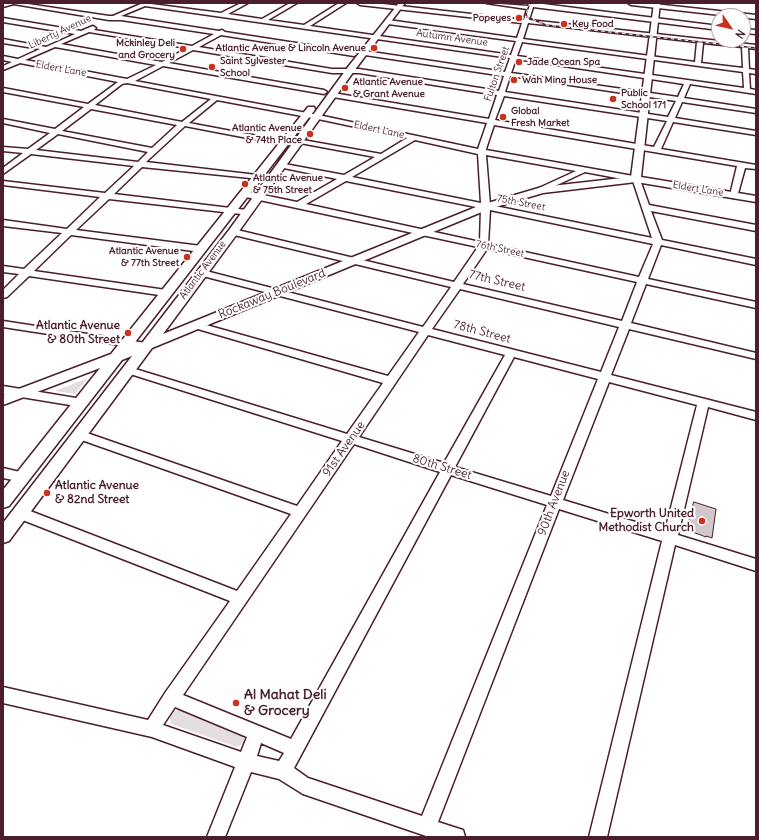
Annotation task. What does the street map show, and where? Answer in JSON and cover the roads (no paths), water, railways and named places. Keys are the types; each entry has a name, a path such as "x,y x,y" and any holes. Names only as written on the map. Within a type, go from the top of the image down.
{"main road":[{"path":"3,5 13,3"},
{"path":"636,178 657,4"},
{"name":"Atlantic Avenue","path":"3,502 284,143 333,95 388,22 396,5"},
{"name":"Atlantic Avenue","path":"3,536 300,141 324,92 367,36 396,5"},
{"name":"Rockaway Boulevard","path":"3,400 146,346 425,233 485,207 542,190 636,178"},
{"name":"Eldert Lane","path":"636,178 756,198"}],"street":[{"path":"13,3 354,54"},
{"path":"35,12 58,3"},
{"path":"222,15 245,3"},
{"path":"263,21 294,3"},
{"path":"305,27 343,3"},
{"path":"360,3 396,5 525,22 711,42"},
{"path":"489,3 531,5 711,27"},
{"path":"631,3 657,4 756,17"},
{"name":"Autumn Avenue","path":"132,4 145,4 756,92"},
{"name":"Liberty Avenue","path":"3,68 6,65 19,62 145,4"},
{"path":"183,10 192,5"},
{"name":"Fulton Street","path":"482,152 490,122 531,5"},
{"path":"3,25 22,18"},
{"path":"236,24 245,19"},
{"path":"3,20 340,71 359,70 756,133"},
{"path":"388,22 756,72"},
{"path":"3,172 120,83 132,80 230,27"},
{"path":"554,44 569,27"},
{"path":"596,50 610,31"},
{"path":"3,41 48,48"},
{"path":"698,64 700,41"},
{"path":"55,45 324,92"},
{"path":"745,48 747,90"},
{"path":"365,53 756,111"},
{"name":"Eldert Lane","path":"3,58 312,116 482,152 636,178"},
{"path":"657,150 688,82"},
{"path":"3,90 284,143"},
{"path":"333,95 756,167"},
{"path":"3,295 182,124 216,98"},
{"path":"3,120 154,151"},
{"path":"298,205 415,137"},
{"path":"300,141 381,156"},
{"path":"3,148 257,177"},
{"path":"482,152 486,239 484,246"},
{"path":"734,195 742,164"},
{"name":"75th Street","path":"282,165 756,262"},
{"name":"Rockaway Boulevard","path":"542,190 584,170"},
{"path":"636,178 658,242"},
{"path":"3,183 247,213"},
{"name":"76th Street","path":"244,194 756,306"},
{"path":"646,207 756,228"},
{"path":"3,223 201,249"},
{"name":"77th Street","path":"233,232 756,356"},
{"name":"90th Avenue","path":"427,827 554,502 658,242"},
{"name":"91st Avenue","path":"152,729 156,720 171,698 484,246"},
{"path":"3,269 166,292"},
{"name":"78th Street","path":"202,273 756,416"},
{"path":"3,324 146,346"},
{"path":"195,325 391,380"},
{"path":"283,771 511,353"},
{"name":"80th Street","path":"128,370 756,565"},
{"path":"3,390 82,403"},
{"path":"598,837 703,402"},
{"path":"80,435 300,512"},
{"path":"3,473 23,477"},
{"path":"20,514 240,599"},
{"path":"3,695 152,729 244,762 283,771 303,786 456,837"},
{"path":"171,698 295,749"},
{"path":"216,837 244,762 257,733"}],"railway":[{"path":"530,3 526,14 527,17 546,25 756,48"}],"place":[{"name":"Popeyes","path":"519,18"},
{"name":"Key Food","path":"564,24"},
{"name":"Atlantic Avenue & Lincoln Avenue","path":"374,48"},
{"name":"Mckinley Deli and Grocery","path":"183,49"},
{"name":"Jade Ocean Spa","path":"519,62"},
{"name":"Saint Sylvester School","path":"212,67"},
{"name":"Wah Ming House","path":"514,80"},
{"name":"Atlantic Avenue & Grant Avenue","path":"345,88"},
{"name":"Public School 171","path":"613,99"},
{"name":"Global Fresh Market","path":"503,117"},
{"name":"Atlantic Avenue & 74th Place","path":"310,134"},
{"name":"Atlantic Avenue & 75th Street","path":"245,184"},
{"name":"Atlantic Avenue & 77th Street","path":"187,257"},
{"name":"Atlantic Avenue & 80th Street","path":"128,333"},
{"name":"Atlantic Avenue & 82nd Street","path":"47,493"},
{"name":"Epworth United Methodist Church","path":"702,521"},
{"name":"Al Mahat Deli & Grocery","path":"236,703"}]}
